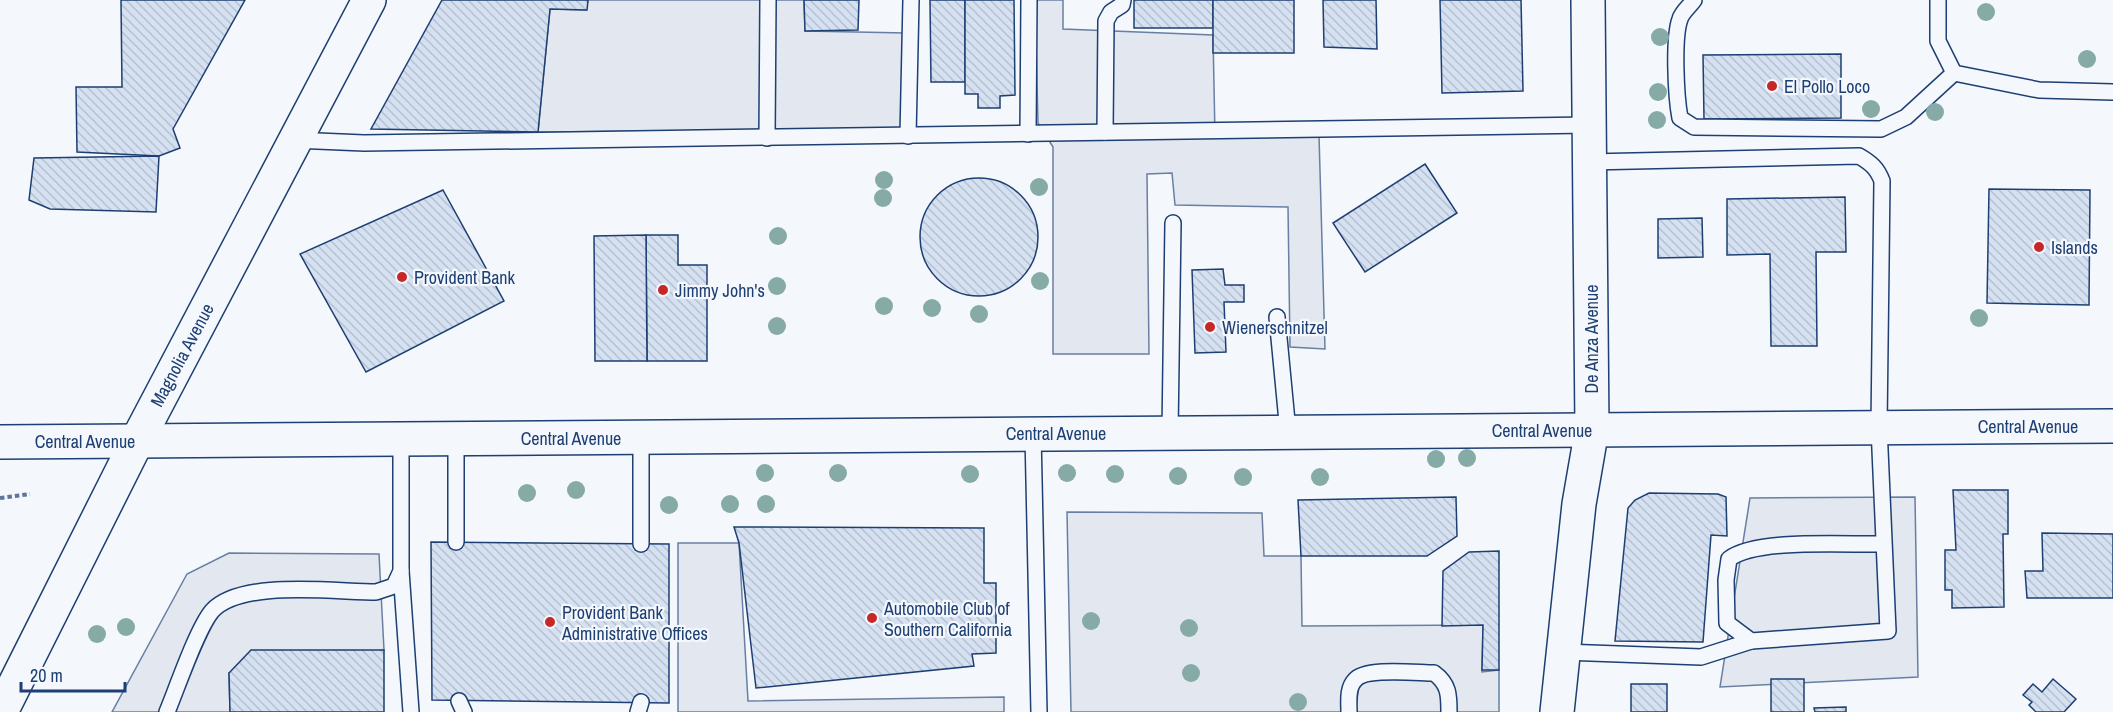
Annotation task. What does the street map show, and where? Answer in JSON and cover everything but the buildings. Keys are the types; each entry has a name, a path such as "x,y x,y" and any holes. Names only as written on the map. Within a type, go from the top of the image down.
{"main road":[{"name":"Magnolia Avenue","path":"1,712 137,441 369,0"},
{"name":"De Anza Avenue","path":"1557,712 1579,504 1592,429 1588,0"},
{"name":"Central Avenue","path":"0,442 2113,426"}],"lane":[{"path":"767,138 768,0"},
{"path":"908,136 911,0"},
{"path":"1028,134 1029,0"},
{"path":"1105,132 1106,21 1110,12 1122,5 1123,0"},
{"path":"1694,0 1680,18 1677,40 1680,118 1694,127 1881,129 1906,117 1954,73"},
{"path":"1938,0 1938,41 1954,73"},
{"path":"1954,73 2038,90 2113,92"},
{"path":"294,140 364,143 1589,125"},
{"path":"1563,652 1701,657 1751,641 1888,632 1879,427 1882,181 1871,163 1859,156 1589,162"},
{"path":"1170,432 1173,223"},
{"path":"1277,317 1288,432"},
{"path":"1033,434 1039,712"},
{"path":"641,437 641,544"},
{"path":"456,438 456,542"},
{"path":"401,439 401,571 411,712"},
{"path":"1751,641 1727,623 1726,580 1729,559 1739,552 1763,547 1884,544"},
{"path":"167,712 212,612 231,597 255,591 376,592 394,586 401,571"},
{"path":"1349,712 1349,694 1354,680 1365,673 1434,673 1443,680 1449,692 1449,712"}],"path":[{"path":"0,498 30,494"}],"shaded area":[{"path":"588,0 804,0 805,31 906,33 905,129 538,132 550,9 586,10"},
{"path":"1035,0 1063,0 1063,29 1213,35 1215,136 1319,135 1325,349 1290,347 1288,207 1175,205 1172,173 1147,174 1149,354 1053,354 1053,147 1038,123"},
{"path":"1915,497 1918,677 1720,687 1750,498"},
{"path":"1067,512 1262,513 1264,556 1301,556 1302,626 1483,625 1482,672 1499,670 1499,712 1071,712"},
{"path":"678,543 739,543 748,701 1004,697 1004,712 678,712"},
{"path":"229,553 379,554 384,650 229,673 230,712 112,712 187,574"}],"place":[{"name":"El Pollo Loco","path":"1772,86"},
{"name":"Islands","path":"2039,247"},
{"name":"Provident Bank","path":"402,277"},
{"name":"Jimmy John's","path":"663,290"},
{"name":"Wienerschnitzel","path":"1210,327"},
{"name":"Automobile Club of Southern California","path":"872,618"},
{"name":"Provident Bank Administrative Offices","path":"550,622"}]}
